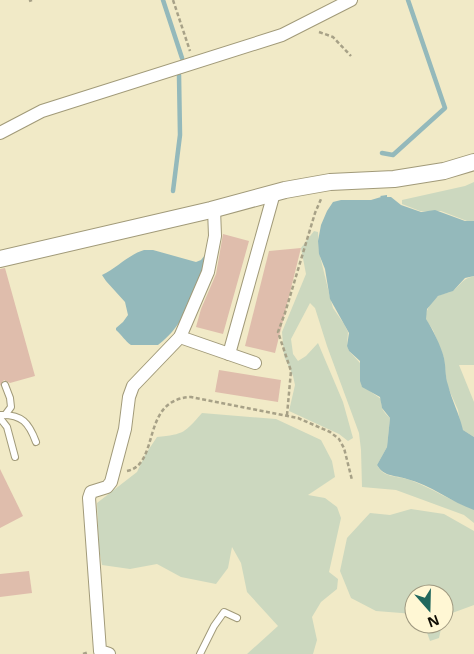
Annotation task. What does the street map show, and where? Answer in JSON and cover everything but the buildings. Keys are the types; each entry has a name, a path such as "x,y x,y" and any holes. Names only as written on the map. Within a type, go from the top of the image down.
{"street":[{"path":"0,133 42,111 282,35 351,0"},
{"path":"0,259 214,209 274,193 329,182 394,179 444,171 474,162"},
{"path":"229,354 274,193"},
{"path":"109,654 100,652 89,498 91,492 107,487 111,482 125,429 129,397 133,386 180,337 208,272 215,236 214,209"},
{"path":"180,337 255,363"}],"lane":[{"path":"2,416 11,407 5,385"},
{"path":"2,416 20,417 31,428 36,442"},
{"path":"2,416 16,457"},
{"path":"200,654 214,626 224,612 238,618"}],"path":[{"path":"174,0 193,63"},
{"path":"302,25 333,37 351,56"},
{"path":"287,415 292,372 278,332 315,213 329,182"},
{"path":"114,470 123,472 138,468 144,459 161,413 170,403 184,397 191,397 287,415 330,432 339,439 344,448 352,480"}],"green space":[{"path":"474,182 474,221 467,221 441,211 420,211 402,204 402,200 465,186"},
{"path":"314,231 318,232 319,252 333,308 348,332 347,345 349,351 360,363 361,385 381,399 383,410 390,418 387,447 377,465 387,475 410,480 474,509 474,523 464,515 396,490 362,487 359,433 315,308 310,303 291,339 293,354 298,361 306,356 318,343 343,402 353,438 348,441 339,434 289,411 295,385 284,356 282,332 306,274 301,248"},
{"path":"474,276 474,365 459,365 474,402 474,437 461,427 458,410 447,385 444,358 433,330 425,318 434,299 453,290 465,280"},
{"path":"202,413 276,419 321,440 332,461 335,477 308,495 325,498 337,507 341,518 329,572 338,579 337,589 321,602 312,617 317,640 313,654 247,654 278,626 247,592 241,563 232,547 228,568 216,584 181,577 157,564 130,569 102,565 99,549 97,503 137,472 157,437 173,435 183,431"},
{"path":"411,509 444,514 474,531 474,605 454,612 454,584 404,584 404,613 376,611 351,598 340,571 347,538 370,513 390,515"},
{"path":"428,634 440,634 439,638 430,641"}],"water":[{"path":"387,195 387,197 391,197 401,205 421,212 435,210 465,221 474,221 474,276 465,278 453,291 438,296 427,309 426,319 443,353 447,382 463,430 474,437 474,510 424,485 386,474 377,465 387,447 390,418 382,408 380,397 362,387 360,381 360,361 349,351 347,346 349,333 330,299 325,269 319,254 318,241 321,225 327,211 333,202 341,200 371,200"},
{"path":"144,250 153,250 196,262 201,260 209,250 191,302 177,326 158,345 131,345 116,330 128,315 125,302 102,275"}],"waterway":[{"path":"163,0 182,58"},
{"path":"382,153 393,155 445,108 408,0"},
{"path":"173,191 180,135 179,75"}]}
